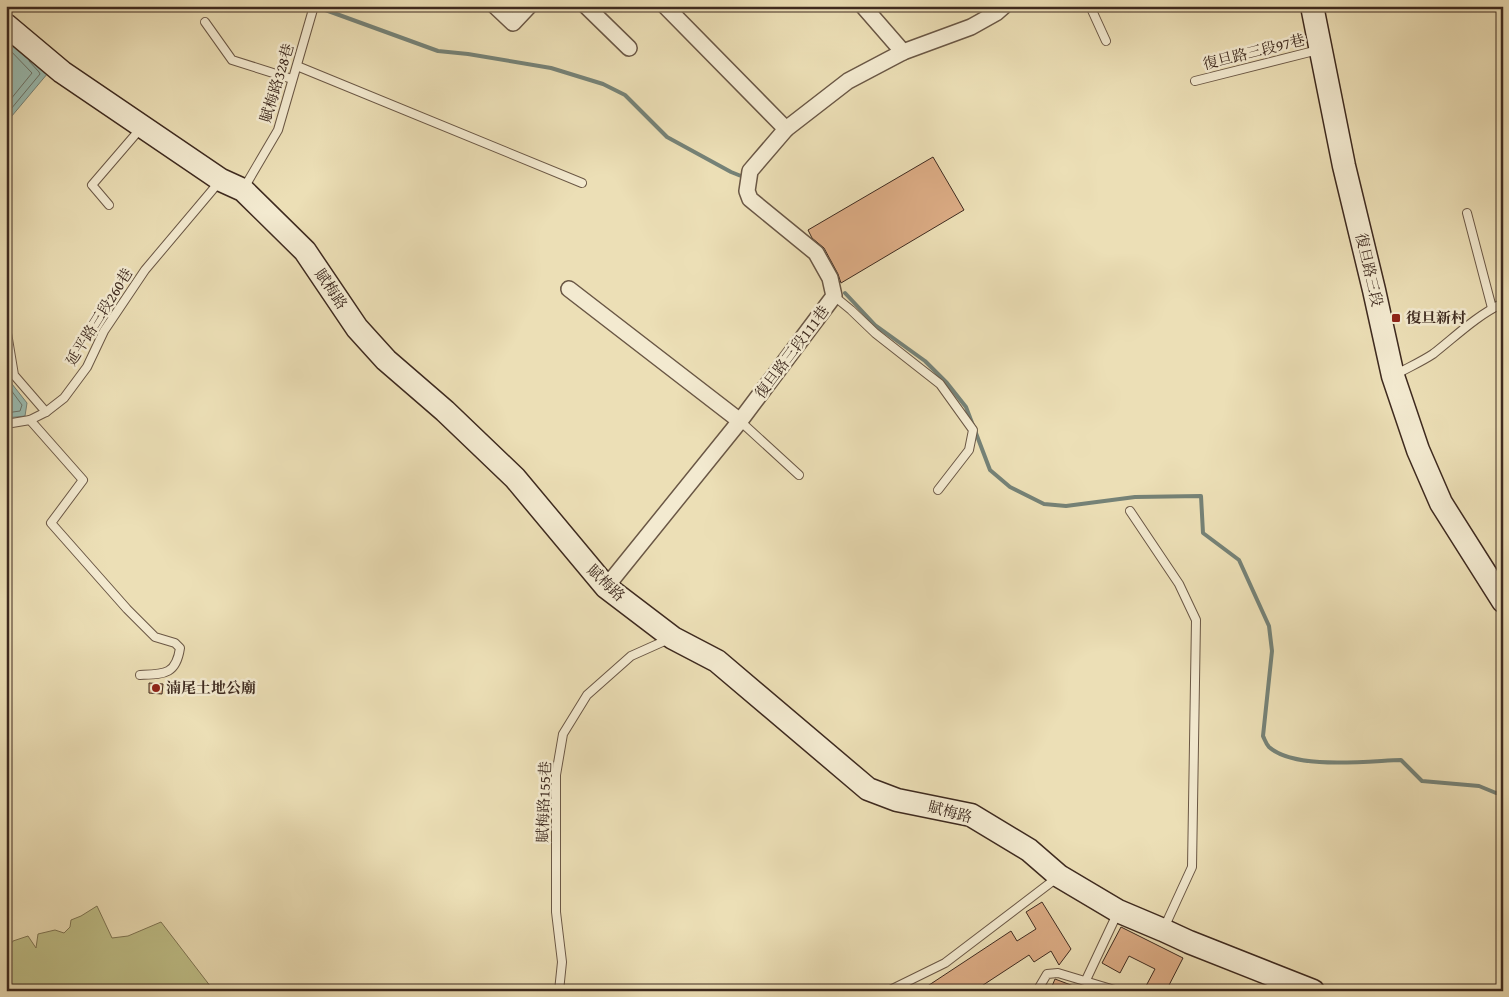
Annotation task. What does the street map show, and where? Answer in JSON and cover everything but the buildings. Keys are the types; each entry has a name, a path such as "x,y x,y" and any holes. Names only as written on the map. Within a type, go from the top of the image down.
{"street":[{"path":"495,6 513,23 528,6"},
{"path":"586,6 628,48"},
{"path":"665,6 786,129"},
{"path":"863,6 903,52"},
{"name":"復旦路三段111巷","path":"606,587 740,421 834,296 830,278 816,253 750,199 747,191 750,171 786,129 848,81 903,52 971,26 996,13 1004,6"},
{"name":"復旦路三段","path":"1312,6 1344,166 1393,376 1418,450 1441,503 1503,601"},
{"name":"賦梅路","path":"6,24 62,72 221,180 243,190 305,251 357,328 386,360 445,411 514,478 606,587 673,638 717,661 868,789 897,800 971,816 1029,850 1059,876 1118,911 1283,985 1313,991"},
{"path":"569,289 740,421"}],"lane":[{"name":"賦梅路328巷","path":"243,190 278,130 314,6"},
{"path":"1090,6 1106,41"},
{"path":"205,22 232,60 292,78"},
{"name":"復旦路三段97巷","path":"1195,80 1320,49"},
{"path":"297,66 582,183"},
{"path":"109,205 92,185 142,127"},
{"name":"延平路三段260巷","path":"6,424 30,420 46,412 64,398 86,366 104,331 145,270 221,180"},
{"path":"1467,213 1492,308"},
{"path":"834,296 875,333 940,384 973,430 969,450 938,490"},
{"path":"1393,376 1432,355 1462,328 1503,303"},
{"path":"6,328 10,340 14,375 46,412"},
{"path":"30,420 82,480 51,523 126,609 155,637 175,643 180,648 178,660 172,669 165,674 140,676"},
{"path":"740,421 799,475"},
{"path":"1130,511 1179,584 1196,620 1192,867 1163,930"},
{"name":"賦梅路155巷","path":"559,991 562,962 556,912 556,775 563,734 587,695 631,656 673,638"},
{"path":"888,991 946,963 1059,876"},
{"path":"1086,980 1118,911"},
{"path":"1037,991 1047,974 1058,973 1118,991"}],"green space":[{"path":"97,906 112,938 128,936 161,922 214,991 6,991 6,951 13,941 28,936 36,948 38,934 55,930 64,933 70,927 71,920"}],"water":[{"path":"6,34 48,73 6,123"},
{"path":"6,353 12,384 27,403 25,416 6,418"}],"waterway":[{"path":"320,8 438,51 551,68 603,84 625,95 667,137 741,176"},
{"path":"845,293 875,325 925,361 947,383 966,407 990,470 1010,487 1044,504 1066,506 1135,497 1201,496 1203,533 1239,560 1269,626 1272,651 1263,736 1269,747 1281,754 1296,759 1313,761 1401,760 1422,781 1479,786 1496,793 1503,791"}],"place":[{"name":"復旦新村","path":"1396,318"},
{"name":"湳尾土地公廟","path":"156,688"}]}
